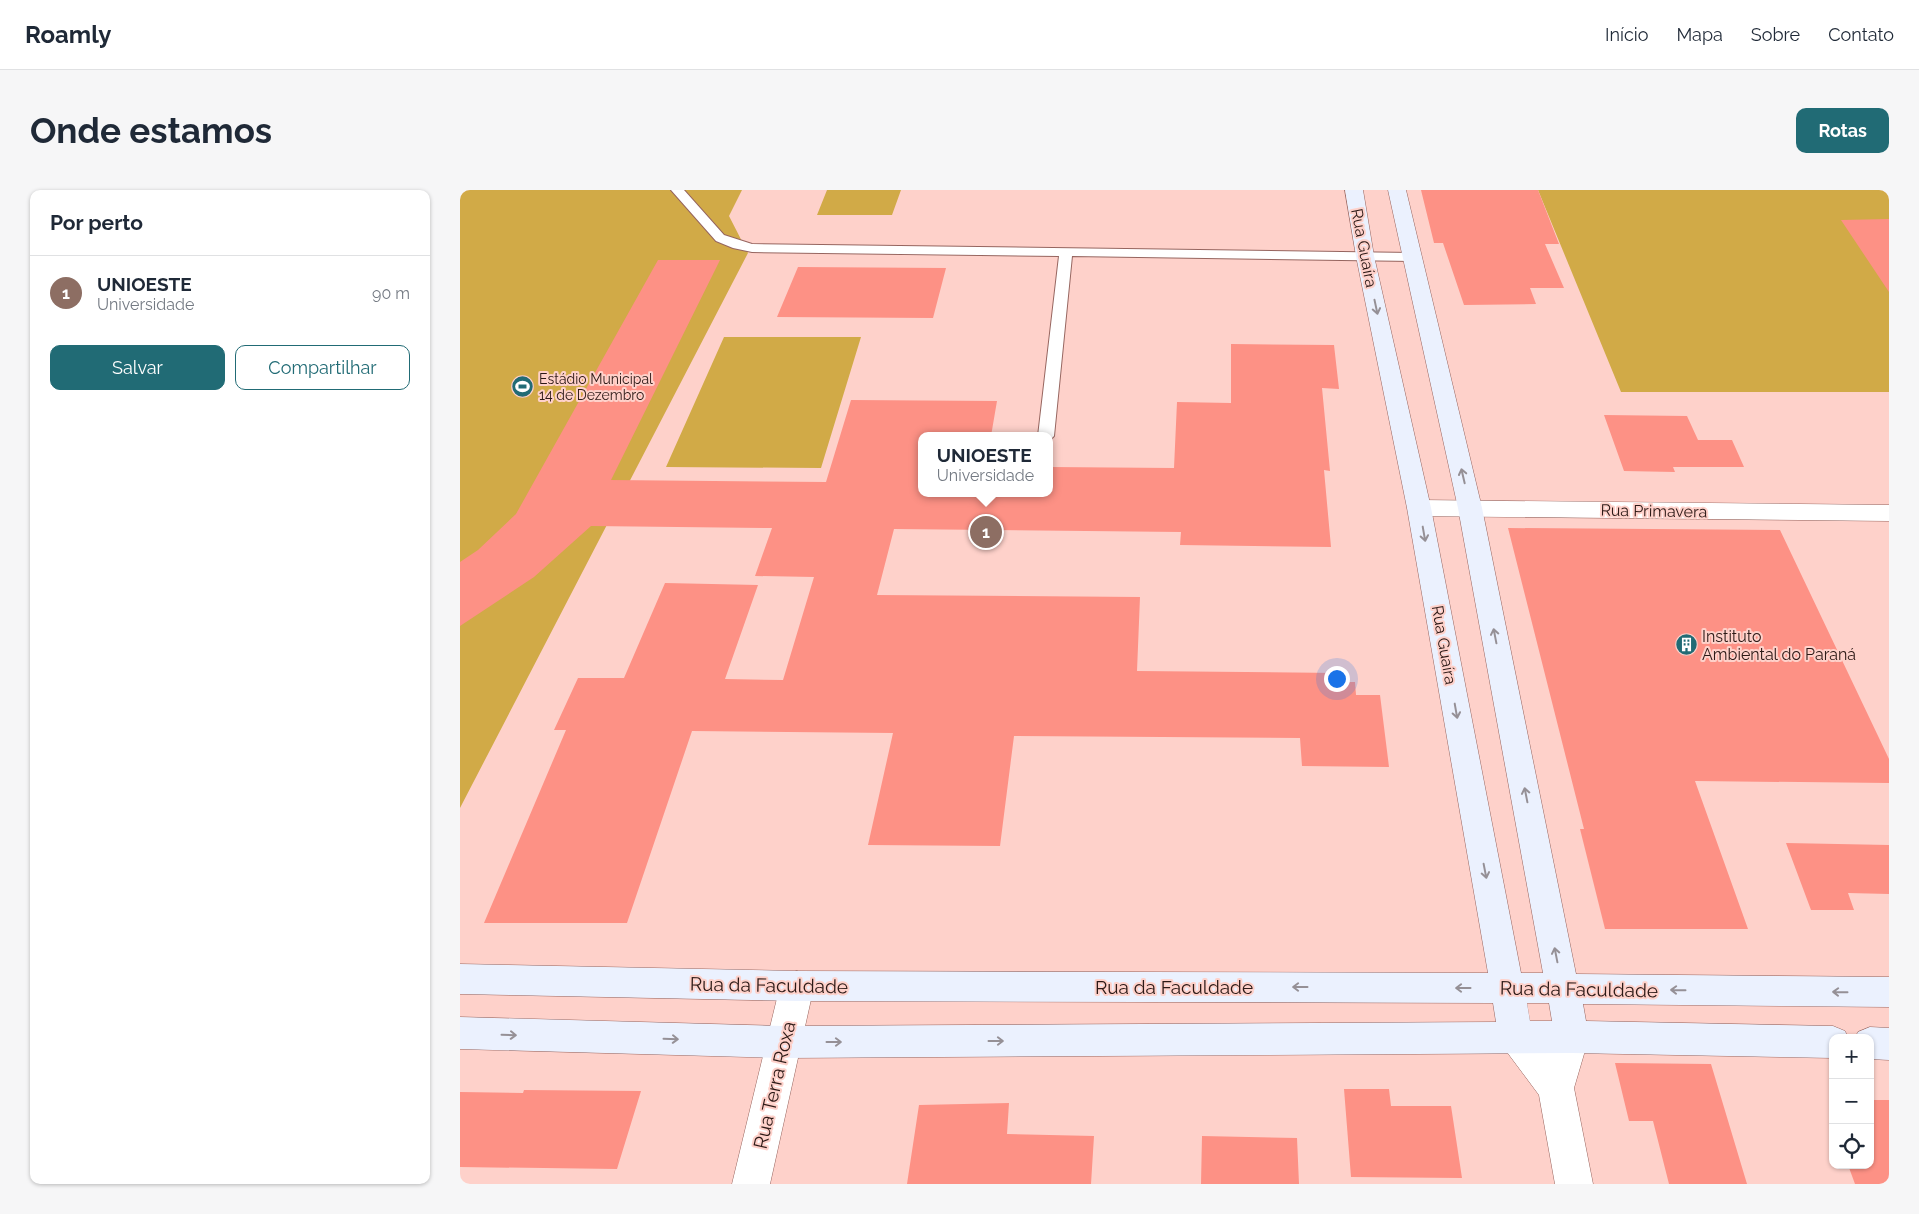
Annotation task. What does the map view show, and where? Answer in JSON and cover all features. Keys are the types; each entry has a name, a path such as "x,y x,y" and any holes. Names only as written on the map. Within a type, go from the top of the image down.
{"street":[{"name":"Rua Guaíra","path":"1354,190 1365,256 1419,508 1516,1037 1556,1088 1574,1184"},
{"name":"Rua Guaíra","path":"1397,190 1470,508 1572,1037 1556,1088"},
{"name":"Rua Primavera","path":"1419,508 1889,513"},
{"name":"Rua da Faculdade","path":"460,979 797,986 1563,988 1889,992"},
{"name":"Rua Terra Roxa","path":"751,1184 797,986"},
{"path":"460,1033 784,1042 1516,1037 1829,1042"},
{"path":"1874,1043 1889,1044"}],"lane":[{"path":"677,190 720,238 737,245 752,248 1413,257"},
{"path":"1046,432 1066,252"}],"shaded area":[{"path":"460,190 742,190 729,216 748,253 460,808"},
{"path":"827,190 901,190 892,215 817,215"},
{"path":"1538,190 1889,190 1889,392 1621,392"},
{"path":"724,337 861,337 821,468 666,467"}],"building":[{"path":"1421,190 1538,190 1559,244 1545,244 1564,288 1530,288 1536,304 1464,305 1443,243 1434,243"},
{"path":"1889,219 1889,292 1841,220"},
{"path":"658,260 720,260 611,480 826,482 851,400 997,401 992,432 918,432 918,497 1053,497 1053,467 1174,468 1177,402 1231,403 1231,344 1334,345 1339,389 1322,388 1330,471 1324,470 1331,547 1180,545 1181,532 894,529 877,595 1140,597 1137,671 1339,673 1340,682 1355,682 1356,695 1380,695 1389,767 1302,766 1300,738 1014,736 1000,846 868,845 893,733 692,731 627,923 484,923 566,730 554,730 578,678 624,678 665,583 758,585 725,679 783,680 814,577 755,576 772,528 591,526 534,577 460,626 460,562 478,550 516,514"},
{"path":"798,267 946,268 933,318 777,317"},
{"path":"1604,415 1687,416 1698,440 1732,440 1744,467 1673,467 1675,472 1624,471"},
{"name":"Instituto Ambiental do Paraná","path":"1508,528 1780,530 1889,759 1889,783 1695,781 1748,929 1605,929 1580,829 1584,829"},
{"path":"1786,843 1889,845 1889,894 1848,893 1854,910 1811,910"},
{"path":"1615,1063 1711,1064 1747,1184 1669,1184 1653,1121 1629,1121"},
{"path":"1344,1089 1389,1089 1391,1106 1451,1106 1462,1178 1351,1177"},
{"path":"524,1090 641,1091 617,1169 460,1167 460,1092 523,1093"},
{"path":"1874,1100 1889,1100 1889,1184 1855,1184 1849,1169 1874,1169"},
{"path":"1009,1103 1007,1134 1094,1136 1091,1184 907,1184 919,1105"},
{"path":"1202,1136 1297,1138 1299,1184 1201,1184"}],"place":[{"name":"Estádio Municipal 14 de Dezembro","path":"523,387"},
{"name":"UNIOESTE","path":"986,532"},
{"name":"Instituto Ambiental do Paraná","path":"1686,645"}]}
